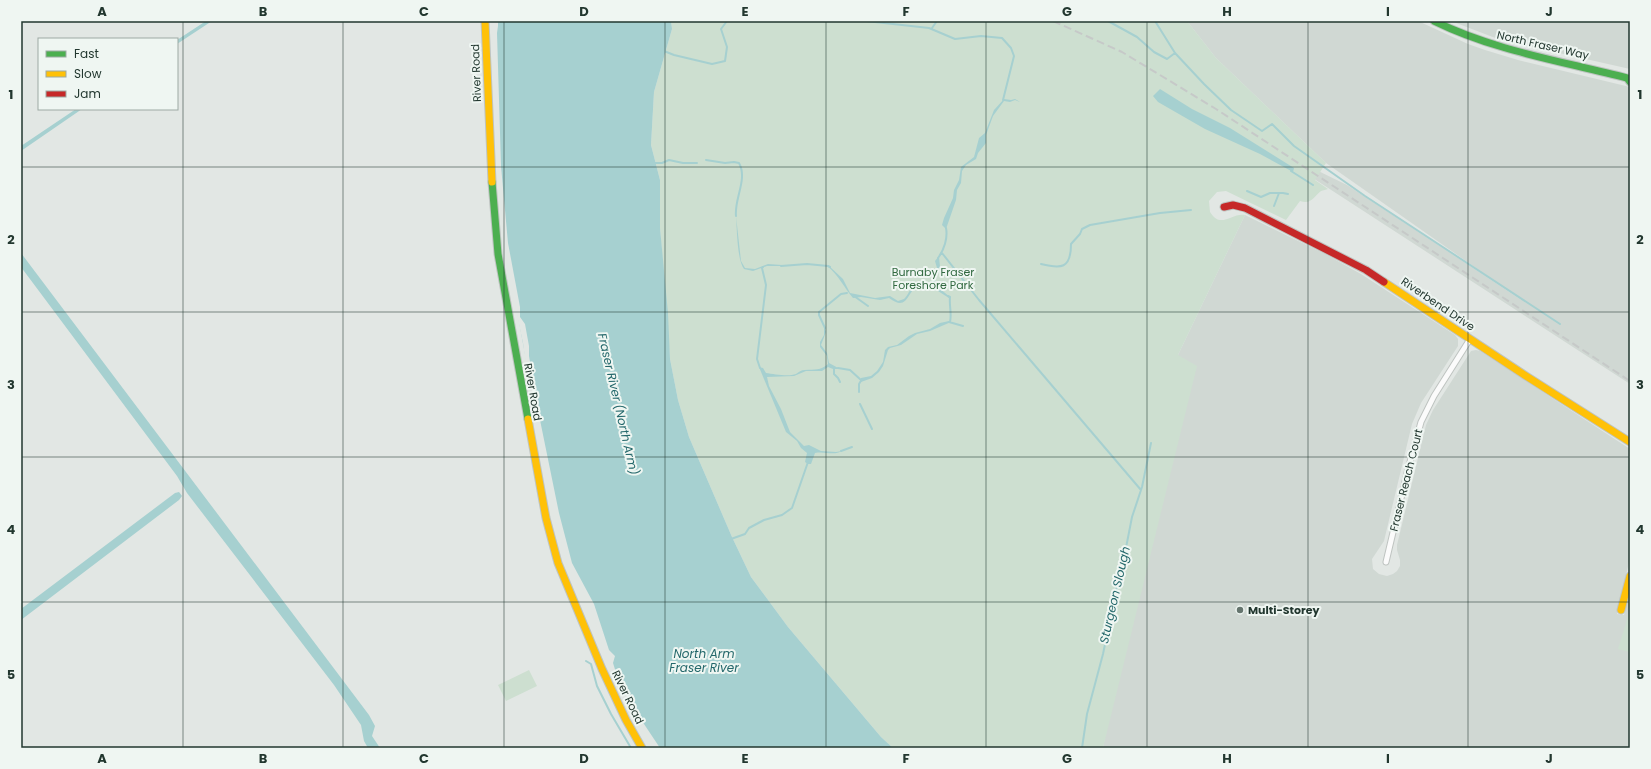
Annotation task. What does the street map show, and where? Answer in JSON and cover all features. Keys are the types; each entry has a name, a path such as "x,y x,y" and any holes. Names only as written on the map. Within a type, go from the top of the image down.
{"street":[{"name":"River Road","path":"485,21 492,186 498,254 546,518 558,563 602,669 626,720 642,748"},
{"name":"North Fraser Way","path":"1434,21 1458,33 1489,44 1590,68 1629,79"},
{"name":"Riverbend Drive","path":"1224,207 1234,205 1245,208 1366,270 1630,442"},
{"name":"Fraser Reach Court","path":"1386,562 1406,473 1421,422 1434,396 1470,338"},
{"path":"1621,610 1630,576"}],"shaded area":[{"path":"1187,21 1418,21 1468,44 1485,50 1518,60 1630,87 1630,384 1131,60 1308,166 1347,185 1526,303 1326,163 1216,58"},
{"path":"1451,21 1630,21 1630,69 1498,39"},
{"path":"1245,215 1325,254 1361,274 1455,335 1458,339 1458,346 1421,403 1412,424 1384,541 1372,559 1373,569 1379,574 1387,576 1393,574 1400,566 1397,545 1426,425 1433,410 1471,351 1480,351 1630,449 1630,558 1617,614 1624,615 1630,589 1630,748 1103,748 1178,355"}],"green space":[{"name":"Burnaby Fraser Foreshore Park","path":"671,21 1187,21 1216,58 1326,163 1315,180 1328,189 1321,191 1310,201 1300,201 1286,220 1226,191 1217,192 1209,201 1210,212 1218,220 1245,215 1178,355 1197,366 1103,748 893,748 881,737 788,627 751,577 689,437 678,400 670,359 660,228 660,180 651,145 654,92 672,29"},
{"path":"1630,610 1630,652 1618,649"},
{"path":"529,670 537,686 506,701 498,685"}],"water":[{"path":"206,21 212,21 178,43 178,39"},
{"name":"North Arm Fraser River","path":"494,21 671,21 672,29 654,92 651,145 660,180 660,228 668,313 670,359 678,400 689,437 751,577 788,627 881,737 893,748 655,748 628,704 607,656 591,604 570,565 554,512 508,262 501,183"},
{"path":"1160,89 1192,109 1230,128 1294,168 1293,172 1260,154 1205,129 1158,102 1153,96"},
{"path":"1004,99 1015,99 1020,102 1015,100 1010,102 1004,101 993,116 986,135 986,143 978,153 976,159 966,165 962,171 961,183 957,190 956,200 946,229 942,225 959,180 961,167 974,157 979,138 985,133 994,110"},
{"path":"75,110 81,110 21,151 21,146"},
{"path":"736,216 741,261 745,268 755,269 768,264 783,266 767,266 753,271 744,269 740,259"},
{"path":"21,253 369,715 375,726 372,736 380,748 368,748 364,741 361,725 334,685 187,493 177,476 21,267"},
{"path":"939,256 940,267 934,284 950,297 949,298 931,287 919,284 906,300 900,303 889,298 880,300 861,297 853,298 835,273 827,266 828,265 843,279 850,293 875,298 890,296 898,301 906,297 915,284 922,282 931,284 937,268 935,261"},
{"path":"951,322 930,331 917,334 901,345 890,348 879,372 872,378 861,382 861,378 871,376 877,371 883,362 885,350 888,347 897,345 915,333 930,329 940,323"},
{"path":"824,325 826,332 821,345 827,353 829,363 840,369 828,367 822,371 806,371 794,376 767,377 769,386 781,409 790,432 804,446 809,445 821,451 842,451 836,453 815,453 811,464 808,464 805,462 807,453 801,448 797,441 786,432 759,367 763,368 766,373 781,375 796,374 802,370 822,368 828,364 827,356 820,347 820,342 824,335"},
{"path":"179,492 182,496 179,500 21,620 21,609 175,493"}],"pier":[{"path":"492,21 498,21 497,33 501,166 508,243 520,307 520,317 525,324 540,420 559,513 572,563 594,604 609,650 615,656 613,663 618,679 638,715 660,748 653,748 626,704 605,656 590,605 568,566 552,512 528,380 523,343 506,263 499,183 493,77"}],"waterway":[{"path":"664,51 674,55 712,64 725,61 727,47 721,29 727,21"},
{"path":"866,21 929,28 955,39 981,36 1002,38 1011,48 1014,56 1003,100"},
{"path":"932,28 937,21"},
{"path":"1108,21 1137,37 1154,52 1167,59 1175,53"},
{"path":"1155,21 1175,53 1231,110 1262,131 1272,124 1294,146 1365,196 1560,324"},
{"path":"653,163 662,163 669,160 683,163 697,163"},
{"path":"706,160 725,163 739,163 742,176 736,216"},
{"path":"1291,171 1313,185"},
{"path":"1247,191 1261,197 1270,193 1288,194"},
{"path":"1274,206 1279,193"},
{"path":"1041,264 1059,266 1067,263 1071,252 1071,244 1080,234 1082,229 1090,225 1160,213 1191,210"},
{"path":"938,258 945,244 946,228"},
{"path":"942,253 979,300 1141,490"},
{"path":"781,266 807,264 830,267"},
{"path":"760,368 757,359 766,285 763,267"},
{"path":"825,328 819,312 841,294 847,293"},
{"path":"854,296 868,306"},
{"path":"948,296 950,297 950,322"},
{"path":"949,322 963,326"},
{"path":"834,368 834,374 840,382"},
{"path":"838,368 850,370 861,380"},
{"path":"859,392 859,384 862,379"},
{"path":"860,404 872,429"},
{"name":"Sturgeon Slough","path":"1082,748 1087,714 1103,654 1132,517 1142,487 1151,443"},
{"path":"841,451 852,447"},
{"path":"731,539 745,534 749,528 764,520 782,515 792,508 808,462"},
{"path":"586,661 591,664 597,686 631,748"}],"railway":[{"path":"1053,21 1122,52 1216,109 1630,381"}],"traffic: fast":[{"path":"1434,21 1505,48 1627,78 1630,82"},
{"path":"492,182 498,254 528,419"}],"traffic: slow":[{"path":"485,21 492,182"},
{"path":"1384,282 1526,376 1630,442"},
{"path":"528,419 546,518 558,563 602,669 626,720 642,748"},
{"path":"1621,610 1630,576"}],"traffic: jam":[{"path":"1224,207 1233,205 1245,208 1366,270 1384,282"}],"place":[{"name":"Multi-Storey","path":"1240,610"}],"water label":[{"name":"Fraser River (North Arm)","path":"618,404"}]}
